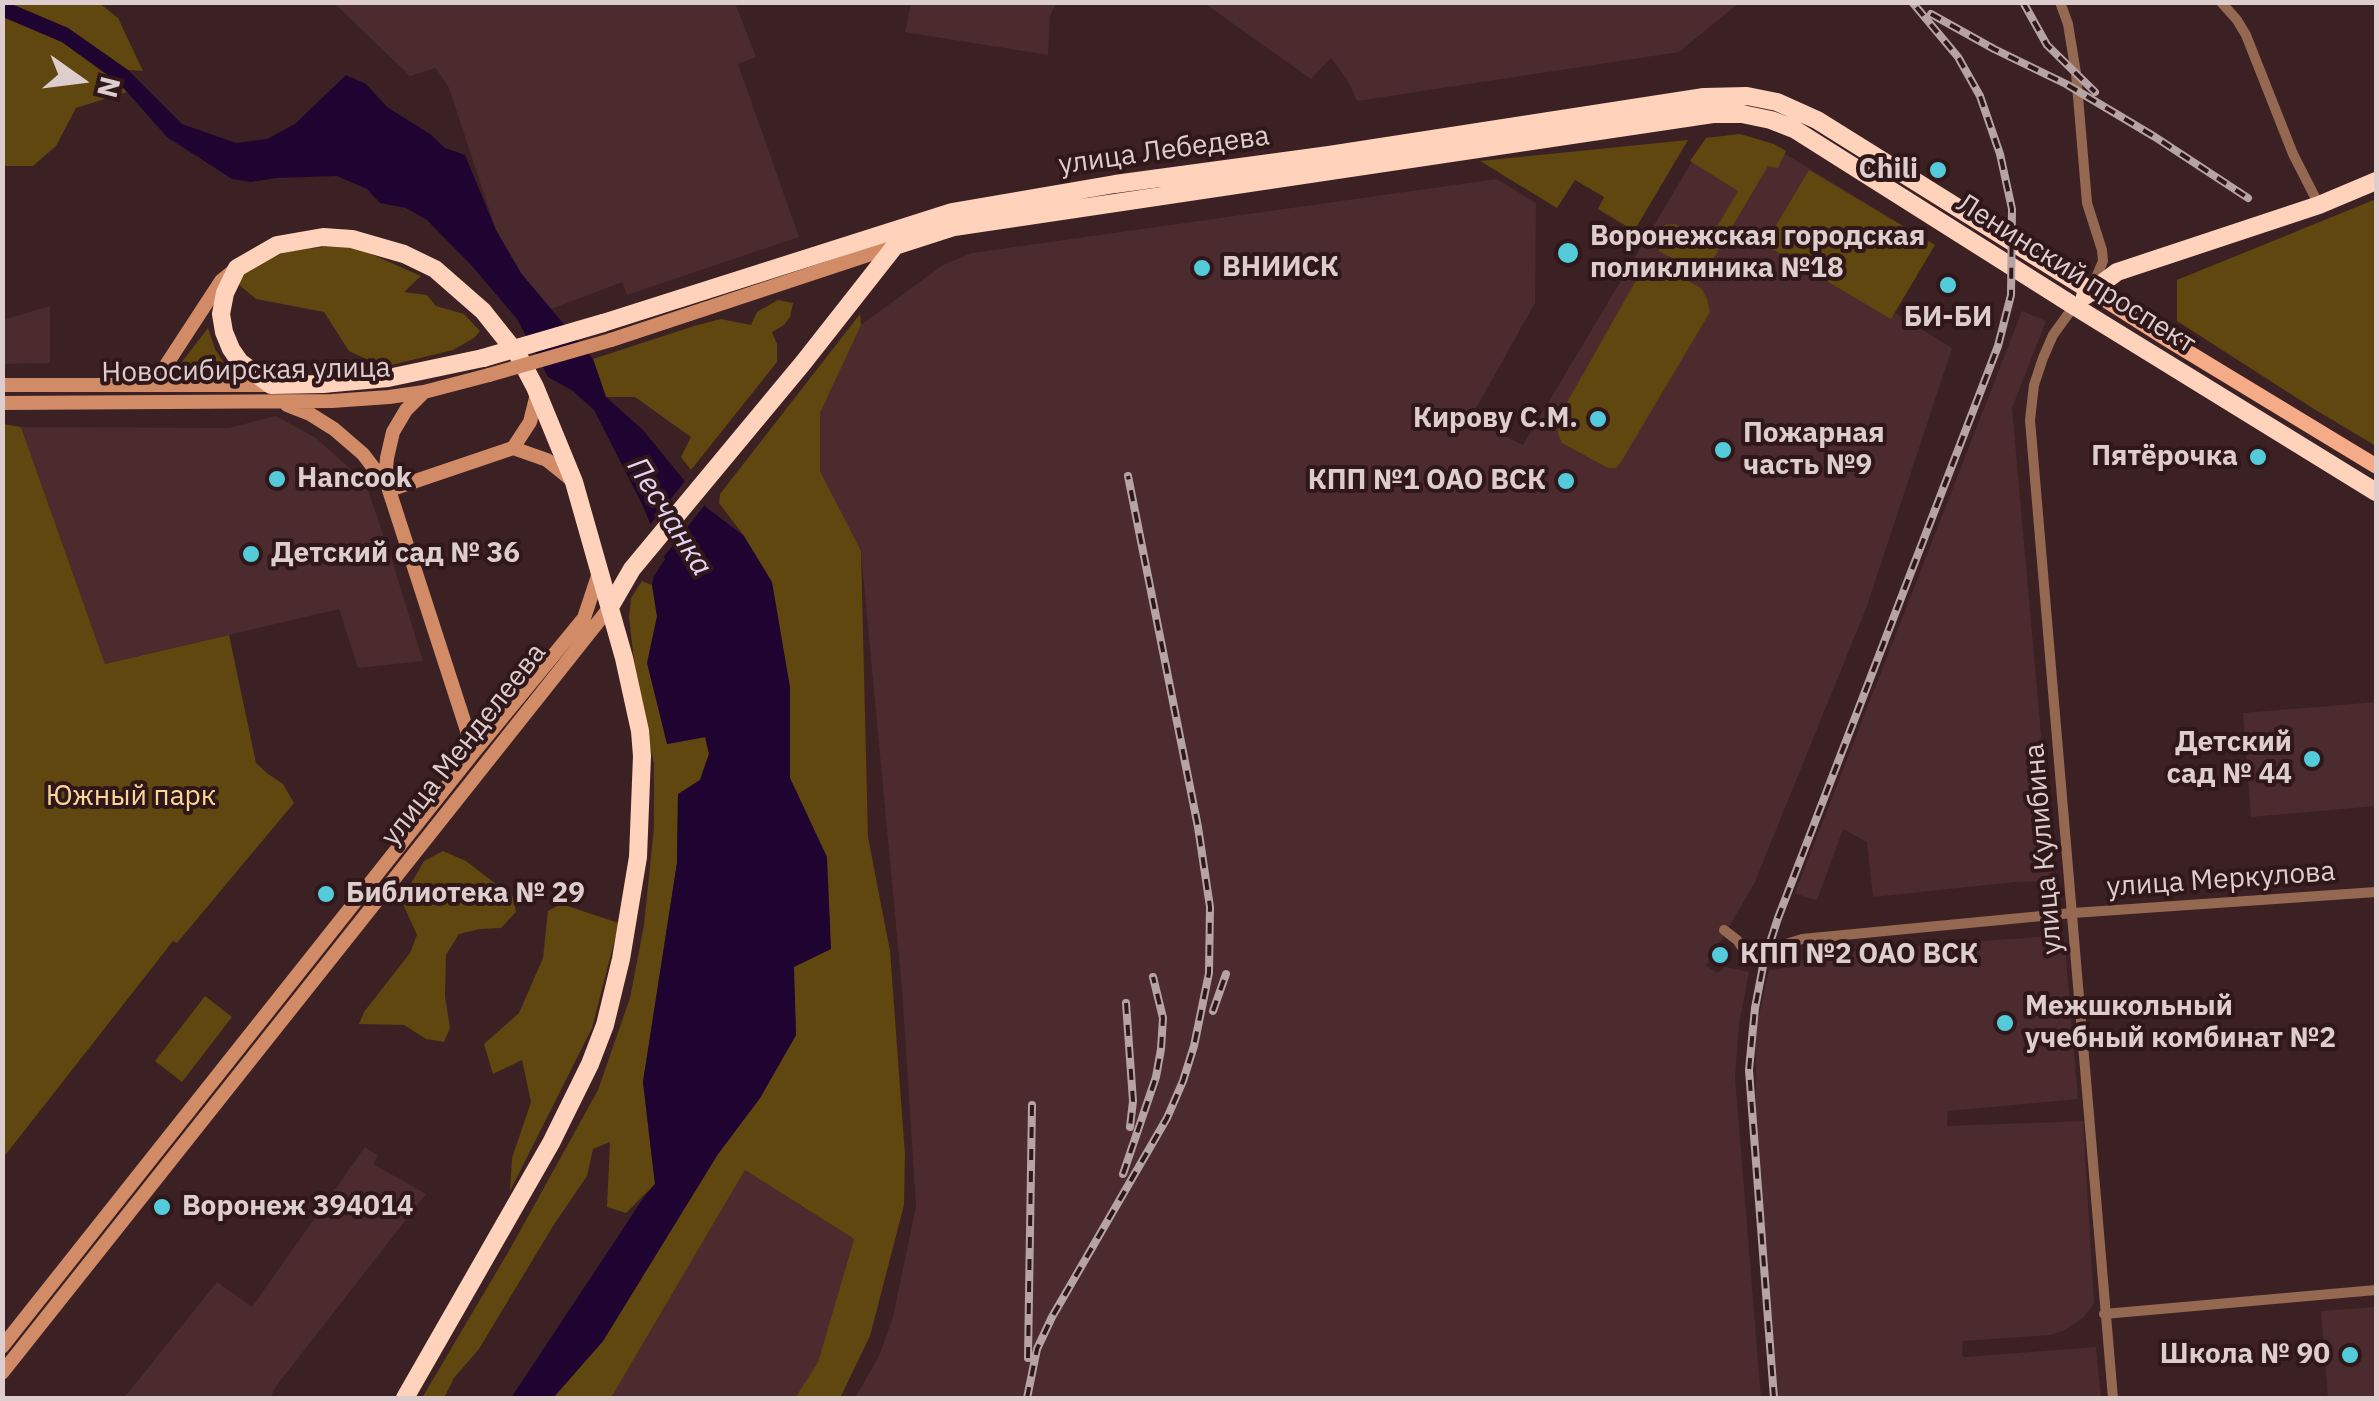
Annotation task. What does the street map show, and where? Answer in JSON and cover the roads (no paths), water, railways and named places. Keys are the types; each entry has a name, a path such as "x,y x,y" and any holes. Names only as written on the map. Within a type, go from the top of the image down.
{"highway":[{"name":"улица Лебедева","path":"607,331 952,212 1704,96 1745,105"},
{"name":"Ленинский проспект","path":"1745,105 1777,102 1817,120 2091,291"},
{"name":"Ленинский проспект","path":"1745,105 1794,129 2376,492"},
{"name":"улица Лебедева","path":"894,246 954,228 1713,114 1745,105"},
{"path":"2074,306 2117,272 2318,205 2376,181"},
{"path":"274,393 240,362 224,332 221,314 237,268 277,244 323,237 352,238 404,254 435,269 484,311 518,355 536,387 574,482 635,704 642,756 638,858 613,996 595,1051 566,1115 404,1398"},
{"name":"улица Менделеева","path":"608,600 803,364 894,246"},
{"path":"486,366 607,331"},
{"name":"Новосибирская улица","path":"274,393 486,366"}],"main road":[{"name":"Ленинский проспект","path":"2091,291 2376,466"}],"street":[{"path":"2060,2 2076,73 2088,203 2102,250 2103,262 2091,291"},
{"path":"2222,2 2246,34 2293,154 2318,205"},
{"name":"улица Лебедева","path":"607,331 894,246"},
{"path":"153,385 222,281 237,268"},
{"name":"улица Кулибина","path":"2074,306 2052,335 2043,358 2034,384 2030,420 2113,1398"},
{"name":"Новосибирская улица","path":"2,384 153,385 389,397 424,392 486,366"},
{"path":"514,448 530,422 536,387"},
{"path":"424,392 406,410 393,432 387,458 389,490 474,752"},
{"path":"274,393 334,429 363,454 389,490"},
{"name":"Новосибирская улица","path":"2,403 274,393"},
{"path":"389,490 514,448 547,460 574,482"},
{"name":"улица Менделеева","path":"584,618 600,569"},
{"name":"улица Менделеева","path":"2,1373 474,752 584,618 608,600"},
{"name":"улица Менделеева","path":"2,1346 286,1002 608,600"},
{"name":"улица Меркулова","path":"1724,930 1748,956 1802,939 2073,913 2376,892"},
{"path":"2104,1314 2376,1290"}],"water":[{"name":"Песчанка","path":"2,3 68,28 128,70 182,124 236,143 267,139 295,124 346,75 366,84 387,107 445,148 465,155 496,230 521,273 593,359 606,397 643,430 706,507 744,536 772,582 790,687 790,778 827,857 831,949 794,967 796,1035 760,1098 718,1154 603,1341 553,1398 511,1398 655,1184 643,1082 677,863 678,794 700,780 709,754 705,737 667,744 647,663 657,616 652,585 665,559 594,410 573,391 548,377 517,319 427,220 406,208 380,203 367,189 337,176 251,182 232,179 167,137 119,83 62,42 3,17"}],"railway":[{"path":"1774,1398 1749,1070 1764,961 1998,346 2011,295 2012,209 2000,154 1980,96 1958,57 1912,2"},
{"path":"2023,2 2047,45 2095,92"},
{"path":"1931,14 2066,84 2248,198"},
{"path":"1027,1398 1037,1349 1052,1317 1167,1118 1183,1081 1209,973 1210,907 1198,827 1128,476"},
{"path":"1213,1011 1226,974"},
{"path":"1123,1174 1156,1077 1161,1049 1163,1018 1153,977"},
{"path":"1126,1003 1133,1101 1130,1127"},
{"path":"1028,1358 1032,1105"}],"place":[{"name":"Chili","path":"1938,170"},
{"name":"Воронежская городская поликлиника №18","path":"1568,253"},
{"name":"ВНИИСК","path":"1202,268"},
{"name":"БИ-БИ","path":"1948,285"},
{"name":"Кирову С.М.","path":"1598,419"},
{"name":"Пожарная часть №9","path":"1723,450"},
{"name":"Пятёрочка","path":"2258,457"},
{"name":"Hancook","path":"277,479"},
{"name":"КПП №1 ОАО ВСК","path":"1566,481"},
{"name":"Детский сад № 36","path":"251,554"},
{"name":"Детский сад № 44","path":"2312,759"},
{"name":"Библиотека № 29","path":"326,894"},
{"name":"КПП №2 ОАО ВСК","path":"1720,955"},
{"name":"Межшкольный учебный комбинат №2","path":"2005,1023"},
{"name":"Воронеж 394014","path":"162,1207"},
{"name":"Школа № 90","path":"2350,1355"}],"park label":[{"name":"Южный парк","path":"131,797"}]}
